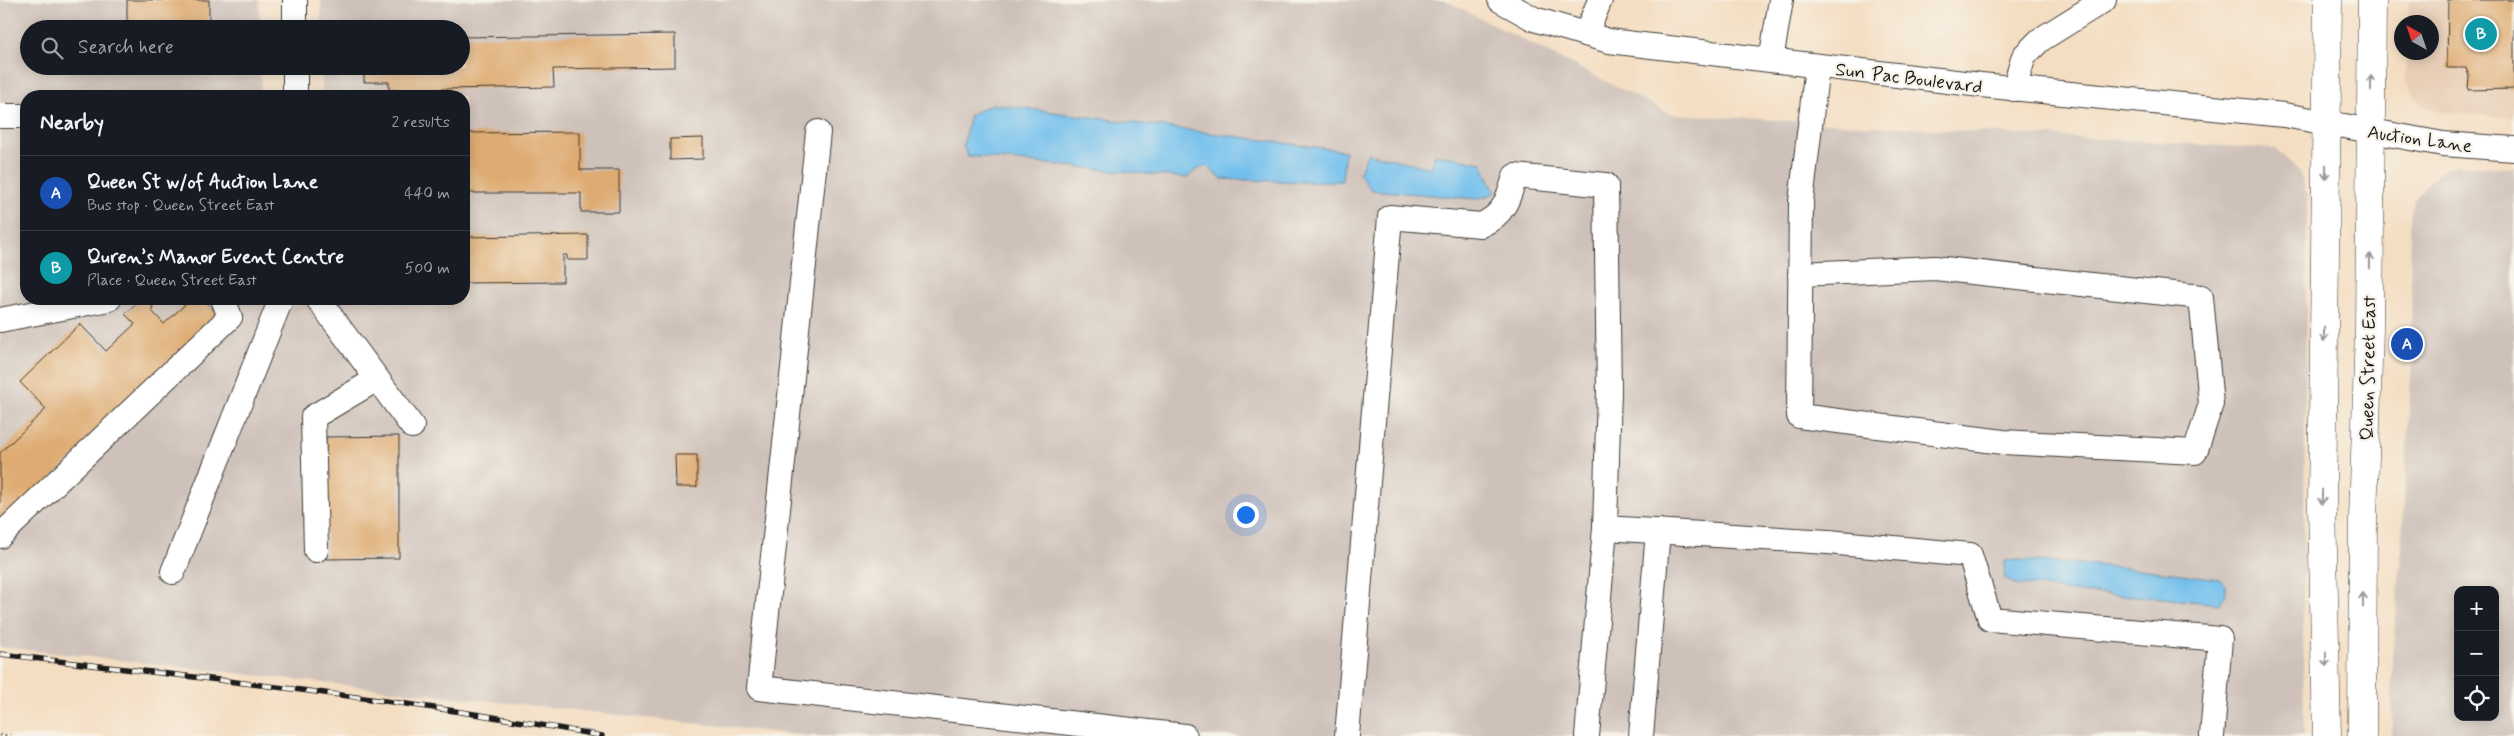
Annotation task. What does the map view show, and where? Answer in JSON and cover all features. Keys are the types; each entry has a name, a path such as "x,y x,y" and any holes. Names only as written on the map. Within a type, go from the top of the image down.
{"main road":[{"path":"2327,736 2322,506 2328,0"},
{"name":"Queen Street East","path":"2362,736 2363,520 2372,0"}],"street":[{"path":"294,0 295,20"},
{"name":"Sun Pac Boulevard","path":"1500,0 1534,19 1609,40 2014,89 2284,116 2326,123"},
{"path":"1586,34 1600,0"},
{"path":"1771,60 1781,0"},
{"path":"2014,89 2024,56 2040,40 2104,0"},
{"path":"1800,274 1936,268 2201,296 2211,404 2195,452 2003,442 1799,416 1800,274 1801,202 1817,66"},
{"path":"295,75 295,90"},
{"path":"0,116 20,116"},
{"name":"Auction Lane","path":"2326,123 2443,144 2514,149"},
{"path":"818,132 759,688 1184,736"},
{"path":"1347,736 1390,217 1481,225 1492,221 1503,211 1509,199 1515,176 1606,185 1609,390 1605,528 1587,736"},
{"path":"0,320 78,305"},
{"path":"0,536 230,317 225,305"},
{"path":"173,572 279,305"},
{"path":"322,305 412,426"},
{"path":"316,550 313,417 377,379"},
{"path":"1605,528 1828,542 1970,555 1990,619 2220,639 2212,736"},
{"path":"1641,736 1658,531"}],"path":[{"path":"0,734 14,736"}],"shaded area":[{"path":"0,0 259,0 260,20 20,20 20,75 261,75 261,90 20,90 20,305 470,305 470,90 322,90 322,75 470,75 470,20 321,20 321,0 1444,0 1671,114 2276,149 2298,170 2307,197 2303,622 2304,736 809,736 0,647"},
{"path":"2409,0 2514,0 2514,118 2435,111 2423,105 2413,94 2405,79 2406,60 2439,60 2439,15 2408,15"},
{"path":"2457,165 2514,168 2514,736 2392,736 2392,659 2401,556 2412,359 2410,215 2415,200 2429,181 2445,169"}],"water":[{"path":"992,104 1345,151 1342,181 1309,182 1221,179 1207,166 1196,170 1187,178 968,156 963,146 970,115"},
{"path":"1368,153 1430,168 1435,154 1482,163 1495,193 1478,199 1371,190 1359,173"},
{"path":"2018,560 2118,567 2219,579 2226,585 2226,594 2219,604 2062,591 2033,585 2019,586 2005,579 2004,561"}],"building":[{"path":"127,0 209,0 209,20 127,20"},
{"path":"2448,0 2514,0 2514,89 2468,90 2469,76 2466,68 2447,68"},
{"path":"675,34 675,67 553,69 554,87 389,90 389,82 364,82 364,75 470,75 470,37"},
{"path":"580,132 580,170 619,170 619,212 581,212 581,193 470,193 470,133"},
{"path":"703,138 703,159 670,160 670,139"},
{"path":"588,235 588,260 567,260 567,255 563,255 563,282 470,283 470,237"},
{"path":"135,305 151,305 153,307 151,310 164,324 185,305 209,305 220,317 0,527 0,453 46,409 20,382 80,324 106,351 135,324 125,314"},
{"path":"399,436 399,558 326,559 326,437"},
{"path":"675,455 697,455 697,487 676,487"}],"railway":[{"path":"0,654 377,700 602,736"}],"place":[{"name":"Quren’s Manor Event Centre","path":"2481,34"},
{"name":"Queen St w/of Auction Lane","path":"2407,344"}]}
